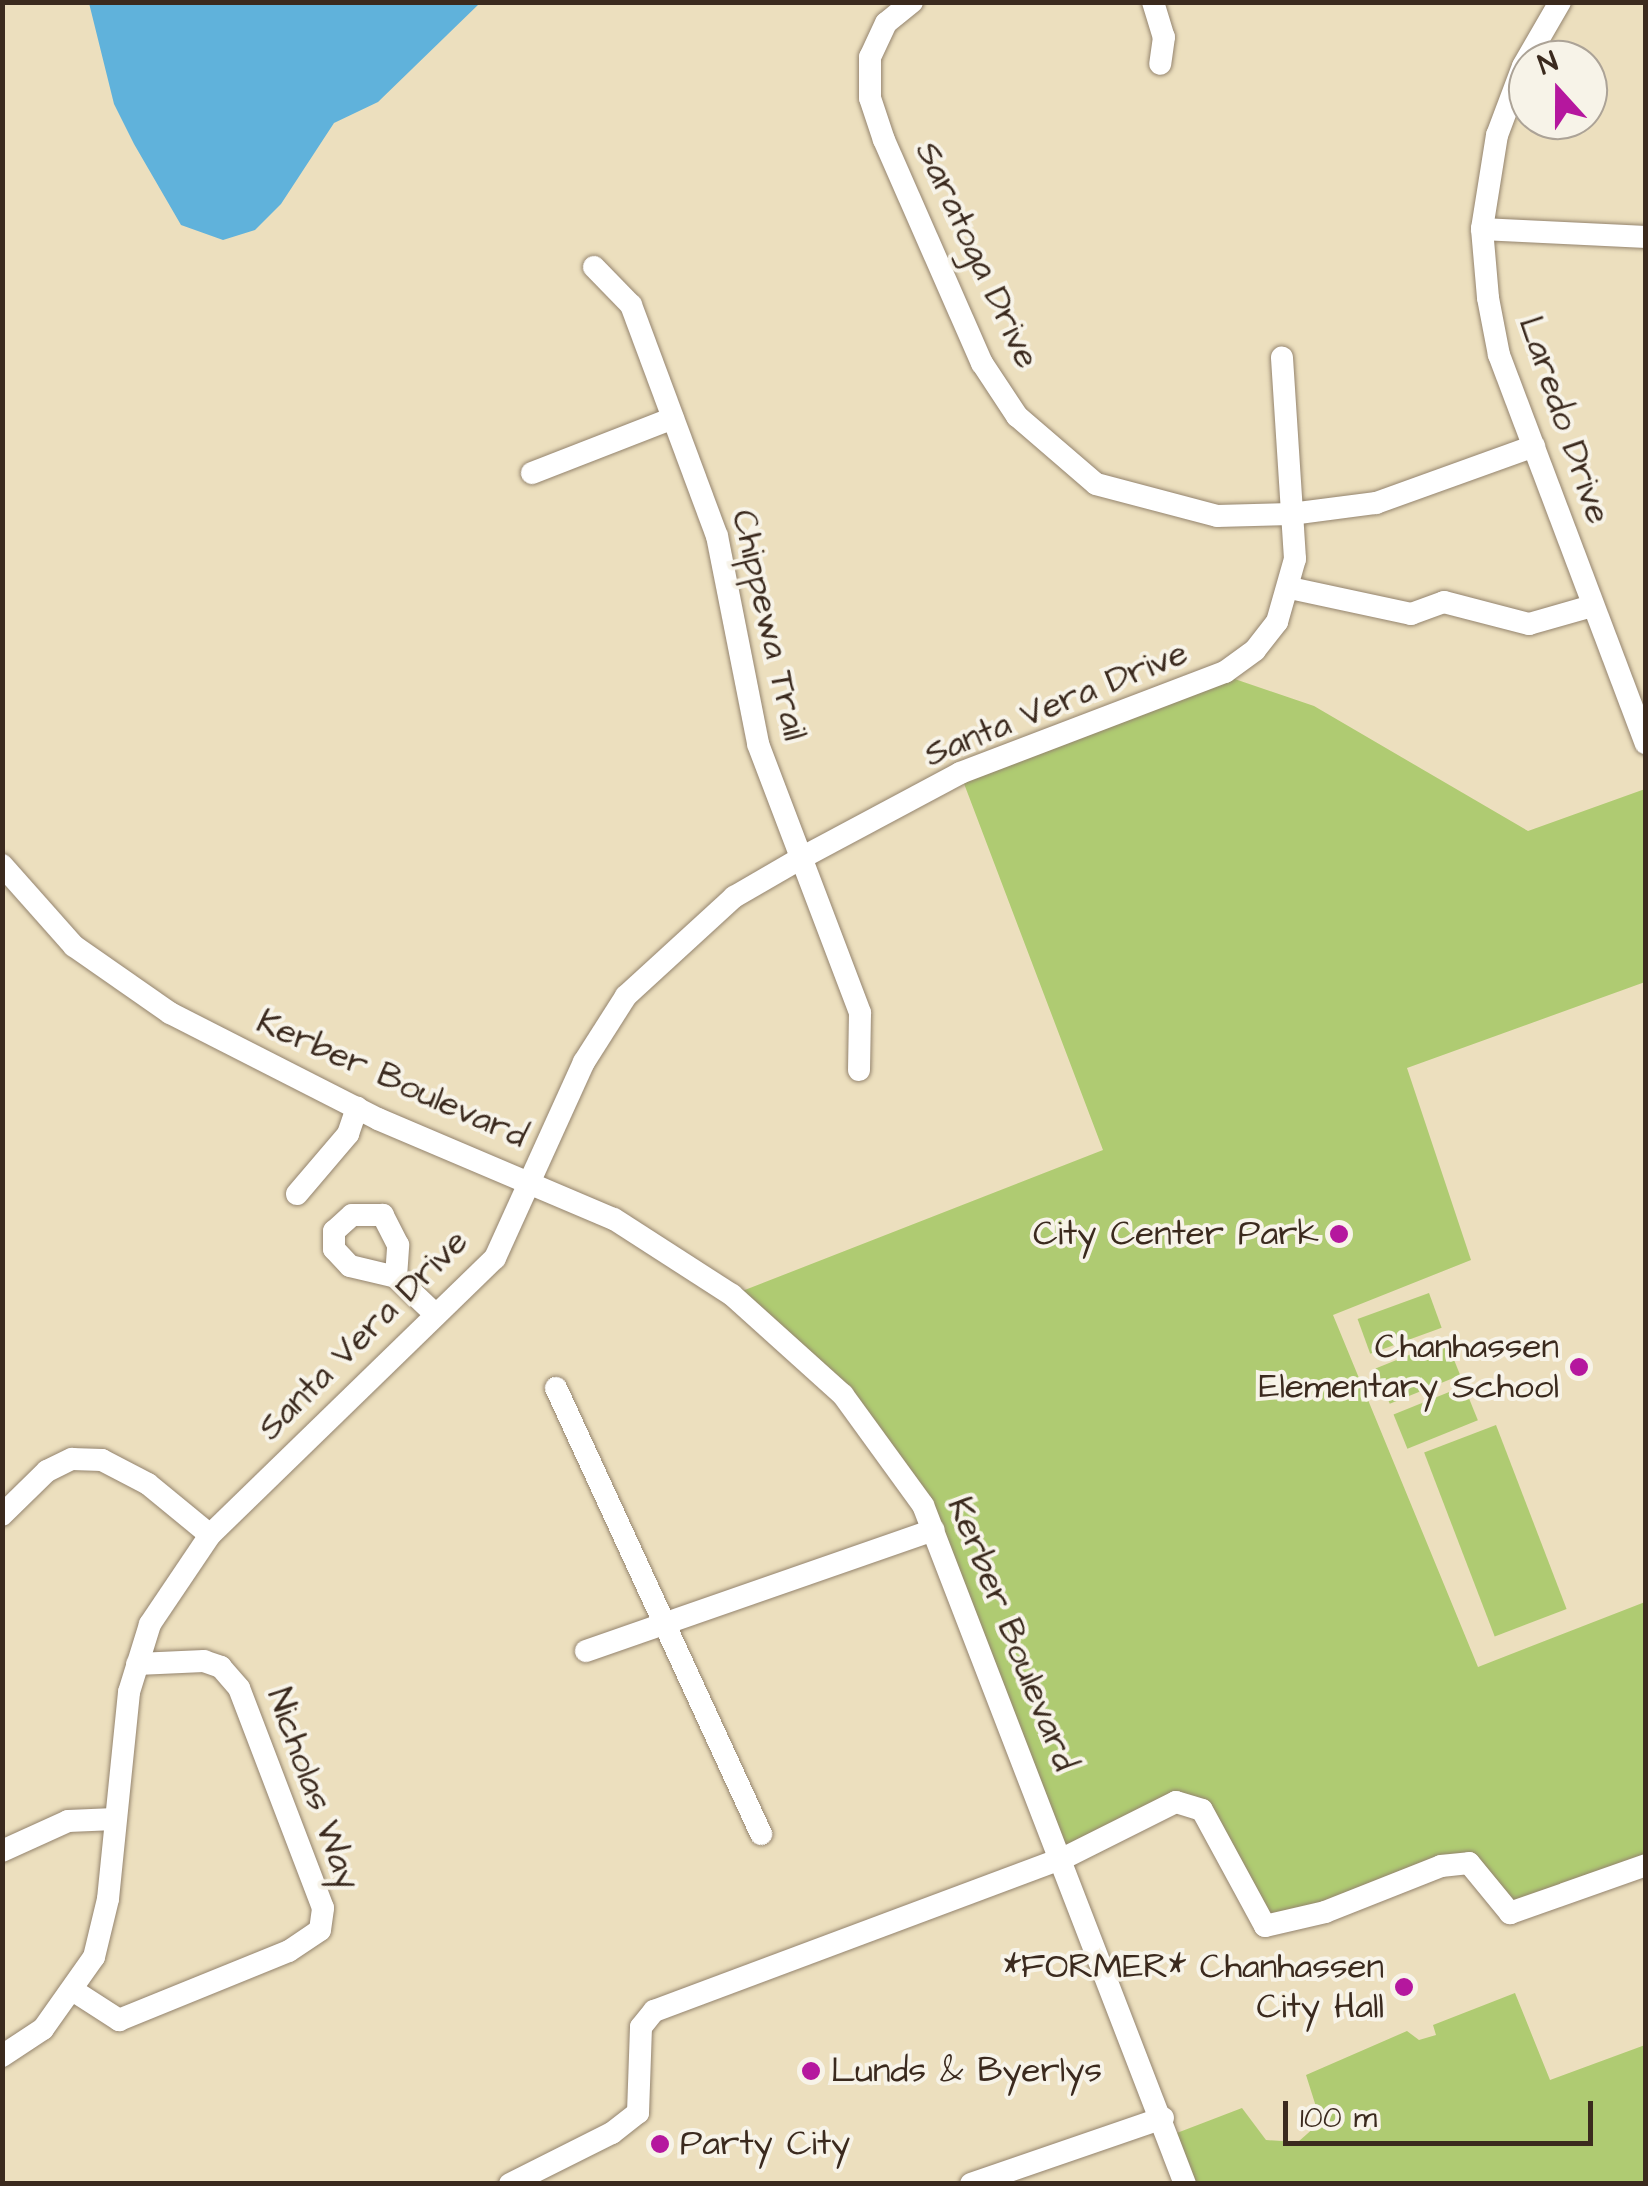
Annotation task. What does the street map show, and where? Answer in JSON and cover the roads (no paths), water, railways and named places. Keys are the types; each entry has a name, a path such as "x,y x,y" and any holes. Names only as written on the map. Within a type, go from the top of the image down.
{"street":[{"name":"Saratoga Drive","path":"912,2 877,40 870,98 982,362 1017,416 1096,484 1217,516 1292,514 1376,503 1534,446"},
{"path":"1153,2 1164,37 1160,64"},
{"name":"Laredo Drive","path":"1560,2 1523,66 1497,135 1482,229 1499,355 1646,743"},
{"path":"1482,229 1646,236"},
{"name":"Chippewa Trail","path":"594,268 631,305 717,536 758,744 860,1013 859,1070"},
{"name":"Santa Vera Drive","path":"2,2056 42,2029 74,1991 94,1958 137,1664 150,1624 210,1534 495,1258 584,1062 626,996 734,897 803,856 960,773 1225,672 1256,650 1277,622 1290,588 1292,514 1282,356"},
{"path":"532,473 673,418"},
{"path":"1290,588 1412,614 1444,602 1529,624 1592,606"},
{"name":"Kerber Boulevard","path":"2,865 74,946 170,1014 357,1108 614,1218 732,1294 843,1395 934,1530 1064,1858 1186,2184"},
{"path":"296,1194 348,1134 357,1108"},
{"path":"396,1277 436,1315"},
{"path":"556,1388 761,1834"},
{"path":"2,1516 48,1471 72,1459 102,1460 148,1484 210,1534"},
{"path":"586,1651 934,1530"},
{"name":"Nicholas Way","path":"74,1991 119,2020 289,1951 320,1930 323,1908 240,1688 221,1667 204,1662 137,1664"},
{"path":"510,2184 612,2133 638,2113 641,2026 654,2011 1064,1858 1165,1805 1202,1810 1265,1926 1325,1912 1441,1866 1469,1863 1510,1913 1646,1865"},
{"path":"2,1851 68,1822 115,1819"},
{"path":"971,2184 1163,2118"}],"water":[{"path":"89,2 480,3 378,102 334,123 281,204 255,230 223,240 181,225 134,144 114,104"}],"place":[{"name":"City Center Park","path":"1339,1234"},
{"name":"Chanhassen Elementary School","path":"1579,1367"},
{"name":"*FORMER* Chanhassen City Hall","path":"1404,1987"},
{"name":"Lunds & Byerlys","path":"811,2071"},
{"name":"Party City","path":"660,2144"}]}
